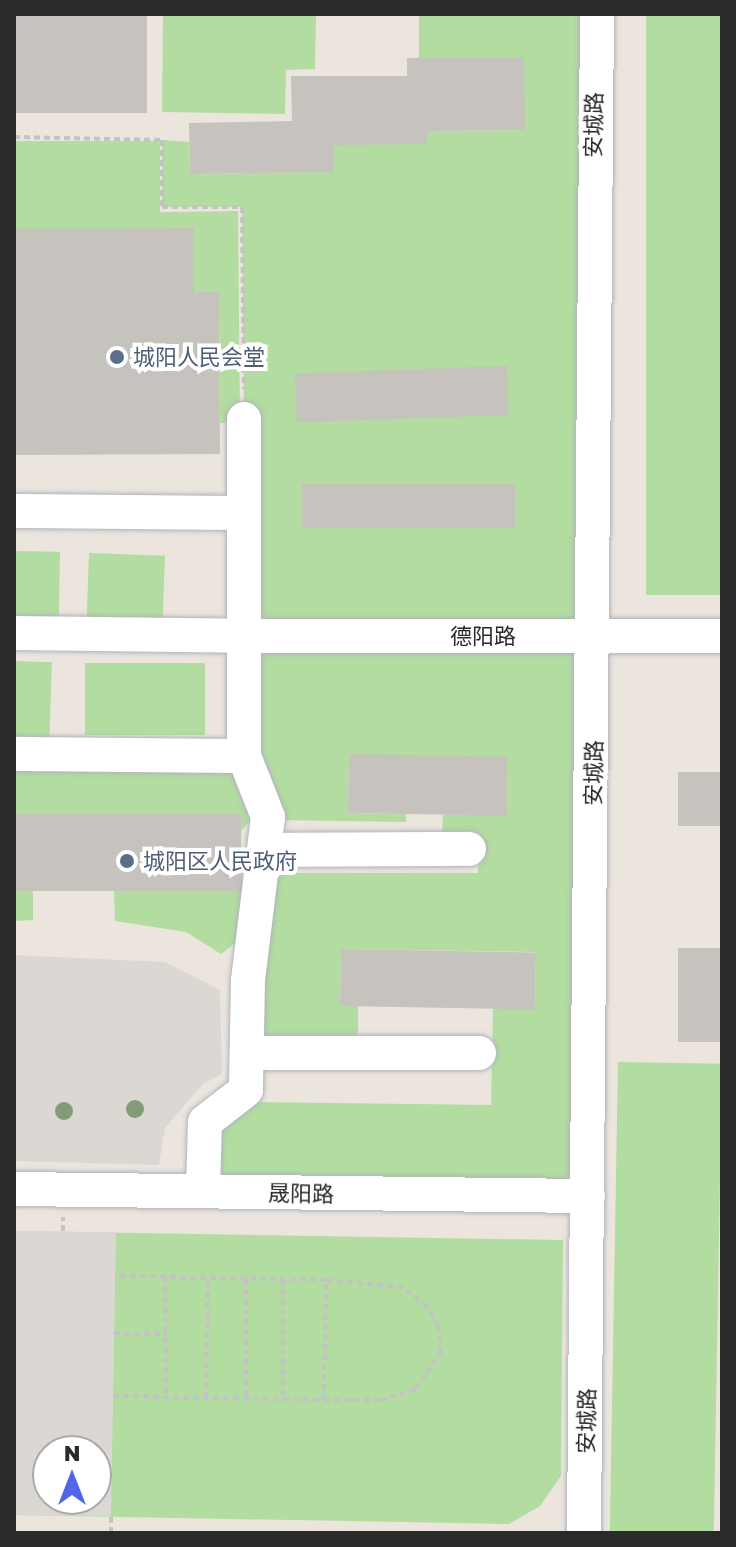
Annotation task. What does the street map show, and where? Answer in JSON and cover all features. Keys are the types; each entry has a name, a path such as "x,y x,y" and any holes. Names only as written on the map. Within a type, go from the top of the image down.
{"street":[{"name":"安城路","path":"584,1533 595,636 597,14"},
{"path":"203,1191 205,1122 246,1090 248,981 268,817 244,756 244,419"},
{"path":"14,511 244,513"},
{"name":"德阳路","path":"14,633 722,636"},
{"path":"14,754 244,756"},
{"path":"264,850 469,849"},
{"path":"247,1053 479,1053"},
{"name":"晟阳路","path":"14,1189 588,1196"}],"path":[{"path":"14,137 162,140 162,207 242,207 244,419"},
{"path":"113,1396 381,1400 416,1389 441,1352 438,1326 427,1306 403,1287 326,1280 115,1276"},
{"path":"165,1277 166,1397"},
{"path":"206,1398 208,1278"},
{"path":"246,1279 246,1398"},
{"path":"283,1279 283,1399"},
{"path":"324,1400 326,1280"},
{"path":"114,1333 166,1334"},
{"path":"111,1516 111,1533"}],"green space":[{"path":"163,14 316,14 315,69 286,70 285,114 162,112"},
{"path":"419,14 586,14 580,623 258,622 244,419 242,207 162,207 162,140 189,142 190,174 333,172 333,145 427,131 524,130 419,58"},
{"path":"646,14 722,14 722,595 646,595"},
{"path":"14,141 160,141 160,212 238,211 240,423 220,423 219,292 194,292 194,229 14,229"},
{"path":"14,551 60,552 59,628 14,627"},
{"path":"89,553 165,556 162,630 86,627"},
{"path":"252,644 585,646 575,1183 213,1181 214,1131 252,1102 491,1105 493,1008 535,1008 536,952 341,949 340,1005 358,1006 358,1043 256,1043 272,873 478,873 479,836 442,835 443,815 507,815 508,758 349,755 348,813 406,814 406,822 276,820 251,757"},
{"path":"14,661 52,662 49,737 14,736"},
{"path":"85,663 205,663 205,735 85,735"},
{"path":"14,765 235,765 253,817 241,831 243,937 221,954 186,932 115,921 114,891 33,891 33,920 14,921"},
{"path":"618,1062 722,1064 714,1533 610,1533"},
{"path":"14,1231 563,1240 561,1476 540,1506 509,1524 14,1515"}],"shaded area":[{"path":"14,955 165,962 220,990 222,1074 204,1083 165,1128 159,1165 14,1161"},
{"path":"14,1231 116,1232 112,1459 112,1435 32,1435 32,1515 111,1516 14,1515"}],"building":[{"path":"14,14 147,14 147,113 14,113"},
{"path":"524,57 525,130 427,131 427,144 333,145 334,172 190,174 189,123 292,121 291,76 407,76 407,58"},
{"name":"城阳人民会堂","path":"194,228 194,292 219,292 220,454 14,455 14,229"},
{"path":"507,366 509,415 297,422 295,373"},
{"path":"302,484 515,484 515,528 302,528"},
{"path":"349,754 508,757 507,816 348,813"},
{"path":"678,772 722,772 722,826 678,826"},
{"name":"城阳区人民政府","path":"14,814 241,814 241,891 14,891"},
{"path":"678,948 722,948 722,1042 678,1042"},
{"path":"341,949 536,952 535,1009 340,1006"}],"place":[{"name":"城阳人民会堂","path":"117,357"},
{"name":"城阳区人民政府","path":"127,861"}]}
